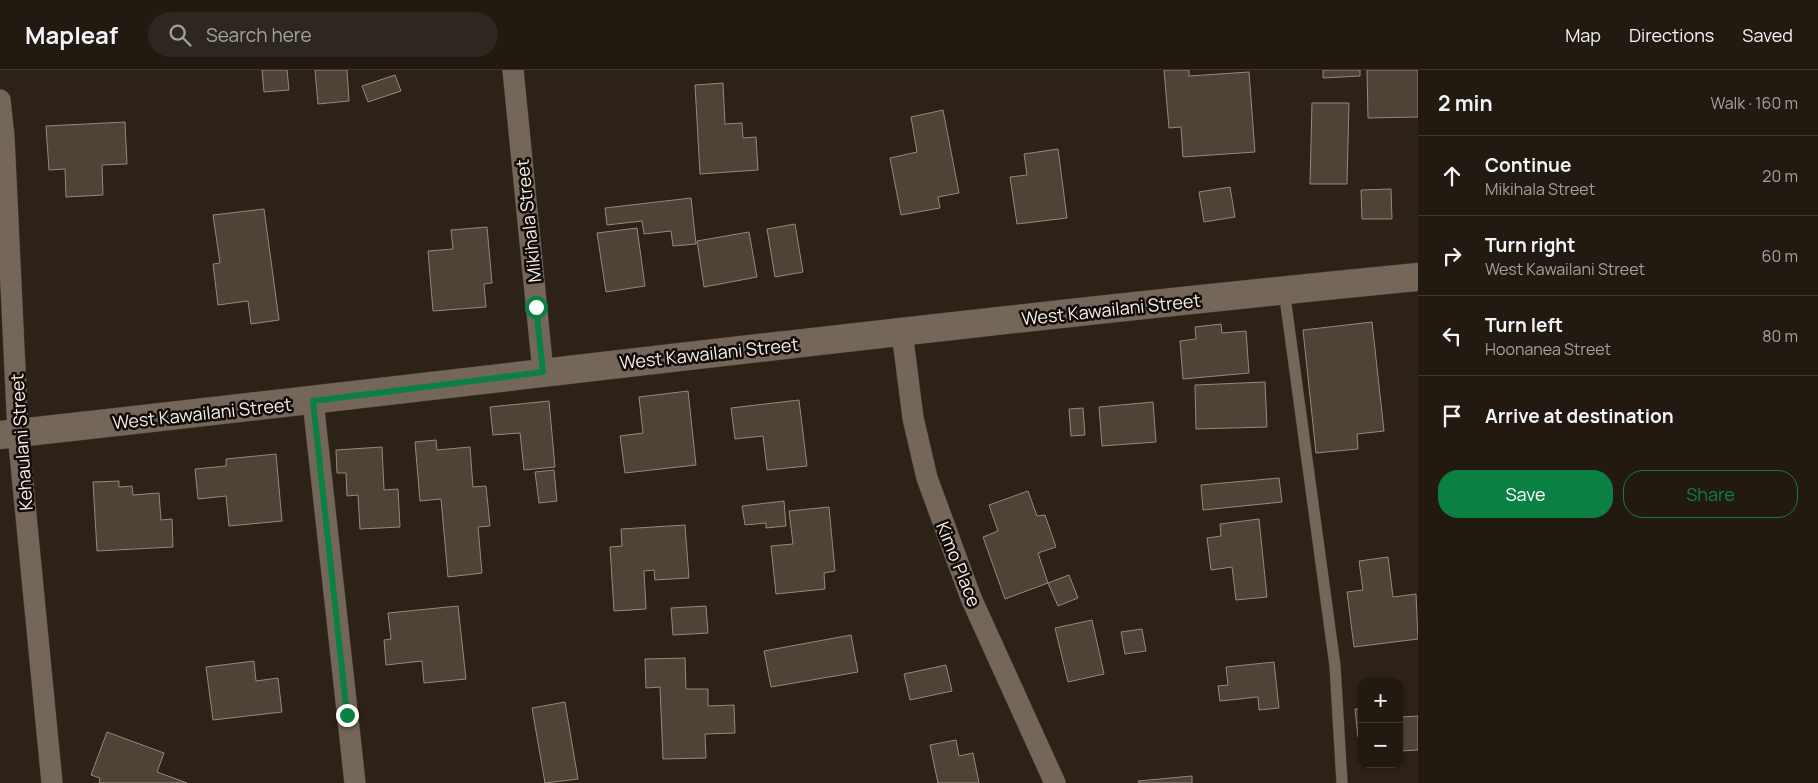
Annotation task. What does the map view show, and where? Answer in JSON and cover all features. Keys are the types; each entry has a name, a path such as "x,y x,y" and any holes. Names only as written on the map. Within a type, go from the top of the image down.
{"street":[{"name":"Mikihala Street","path":"513,70 543,372"},
{"name":"Kehaulani Street","path":"0,100 4,137 9,434 52,783"},
{"name":"West Kawailani Street","path":"9,434 313,401 543,372 1284,290 1418,277"},
{"name":"Kimo Place","path":"902,332 914,418 926,478 972,598 1055,783"},
{"path":"313,401 355,783"}],"lane":[{"path":"1284,290 1335,666 1342,783"}],"building":[{"path":"262,70 287,70 289,90 264,92"},
{"path":"315,70 347,70 349,101 318,104"},
{"path":"1164,70 1189,70 1189,76 1249,72 1255,152 1183,157 1181,127 1169,128"},
{"path":"1323,70 1360,70 1360,76 1323,78"},
{"path":"1367,70 1418,70 1418,117 1368,118"},
{"path":"395,75 401,91 368,102 362,86"},
{"path":"723,83 725,124 742,123 743,138 756,137 758,170 700,174 695,85"},
{"path":"1312,103 1349,103 1347,184 1310,184"},
{"path":"943,110 959,193 938,197 940,208 901,215 890,158 917,152 911,117"},
{"path":"125,122 127,164 102,165 103,195 66,197 65,169 49,170 46,126"},
{"path":"1058,149 1067,218 1017,224 1010,177 1027,175 1024,154"},
{"path":"1230,187 1235,217 1204,222 1199,192"},
{"path":"1391,189 1392,219 1362,219 1361,190"},
{"path":"691,198 696,244 673,246 671,231 644,234 642,221 607,225 605,208"},
{"path":"264,209 279,320 251,324 248,301 218,305 213,264 220,263 213,215"},
{"path":"795,224 803,272 775,277 767,229"},
{"path":"487,227 492,283 484,284 486,307 433,311 428,251 453,249 451,230"},
{"path":"637,228 645,286 606,292 597,233"},
{"path":"749,232 757,277 704,287 697,241"},
{"path":"1372,322 1384,431 1357,434 1358,449 1316,453 1303,330"},
{"path":"1221,324 1222,333 1246,331 1249,373 1183,379 1180,341 1196,339 1195,327"},
{"path":"1265,382 1267,427 1196,429 1195,385"},
{"path":"688,391 696,465 625,473 620,436 643,433 639,397"},
{"path":"799,400 807,466 767,470 763,436 735,439 731,408"},
{"path":"549,401 555,467 524,470 520,433 493,435 490,407"},
{"path":"1153,402 1156,442 1102,446 1099,407"},
{"path":"1083,408 1085,435 1071,436 1069,409"},
{"path":"436,440 437,450 470,447 473,487 486,486 490,526 478,527 482,573 448,577 441,499 420,501 415,442"},
{"path":"382,447 384,490 398,489 400,527 360,529 358,495 347,496 346,473 337,473 336,450"},
{"path":"276,454 282,521 229,526 226,496 198,499 195,469 226,466 226,459"},
{"path":"554,470 557,501 539,503 535,472"},
{"path":"1279,478 1282,502 1203,510 1201,485"},
{"path":"119,481 119,487 132,486 133,495 159,493 161,520 172,519 173,547 97,551 93,482"},
{"path":"1028,491 1037,516 1045,515 1056,547 1038,553 1048,583 1005,599 983,537 998,531 989,505"},
{"path":"784,501 786,526 766,528 766,523 745,525 742,506"},
{"path":"829,507 835,571 824,573 825,589 776,594 771,546 793,544 789,511"},
{"path":"1259,519 1267,597 1236,600 1232,567 1211,570 1207,538 1221,536 1220,524"},
{"path":"685,525 689,578 655,580 654,570 644,571 646,609 614,611 610,547 622,546 621,529"},
{"path":"1388,557 1393,597 1416,594 1418,639 1354,647 1347,592 1363,590 1359,561"},
{"path":"1069,575 1078,598 1058,606 1048,583"},
{"path":"458,606 466,679 424,683 422,661 386,665 384,640 391,639 388,613"},
{"path":"706,606 708,633 673,635 671,608"},
{"path":"1092,620 1104,674 1068,682 1055,628"},
{"path":"1142,629 1146,651 1125,654 1121,632"},
{"path":"851,635 858,672 771,687 764,651"},
{"path":"685,658 686,689 708,689 708,706 734,705 735,733 705,734 706,758 663,759 660,687 646,688 645,659"},
{"path":"254,661 256,681 278,678 282,712 213,720 206,667"},
{"path":"1274,662 1279,708 1259,710 1258,697 1220,701 1218,686 1228,685 1226,667"},
{"path":"946,665 952,691 910,700 904,674"},
{"path":"565,702 578,779 545,783 532,708"},
{"path":"1355,709 1358,709 1358,737"},
{"path":"1418,716 1418,750 1403,751 1403,717"},
{"path":"107,732 164,753 157,772 187,783 99,783 100,778 91,775"},
{"path":"956,740 959,756 973,753 979,783 938,783 930,745"},
{"path":"1192,776 1192,783 1139,783 1138,781"}],"route":[{"path":"347,715 313,401 543,372 536,307"}]}
